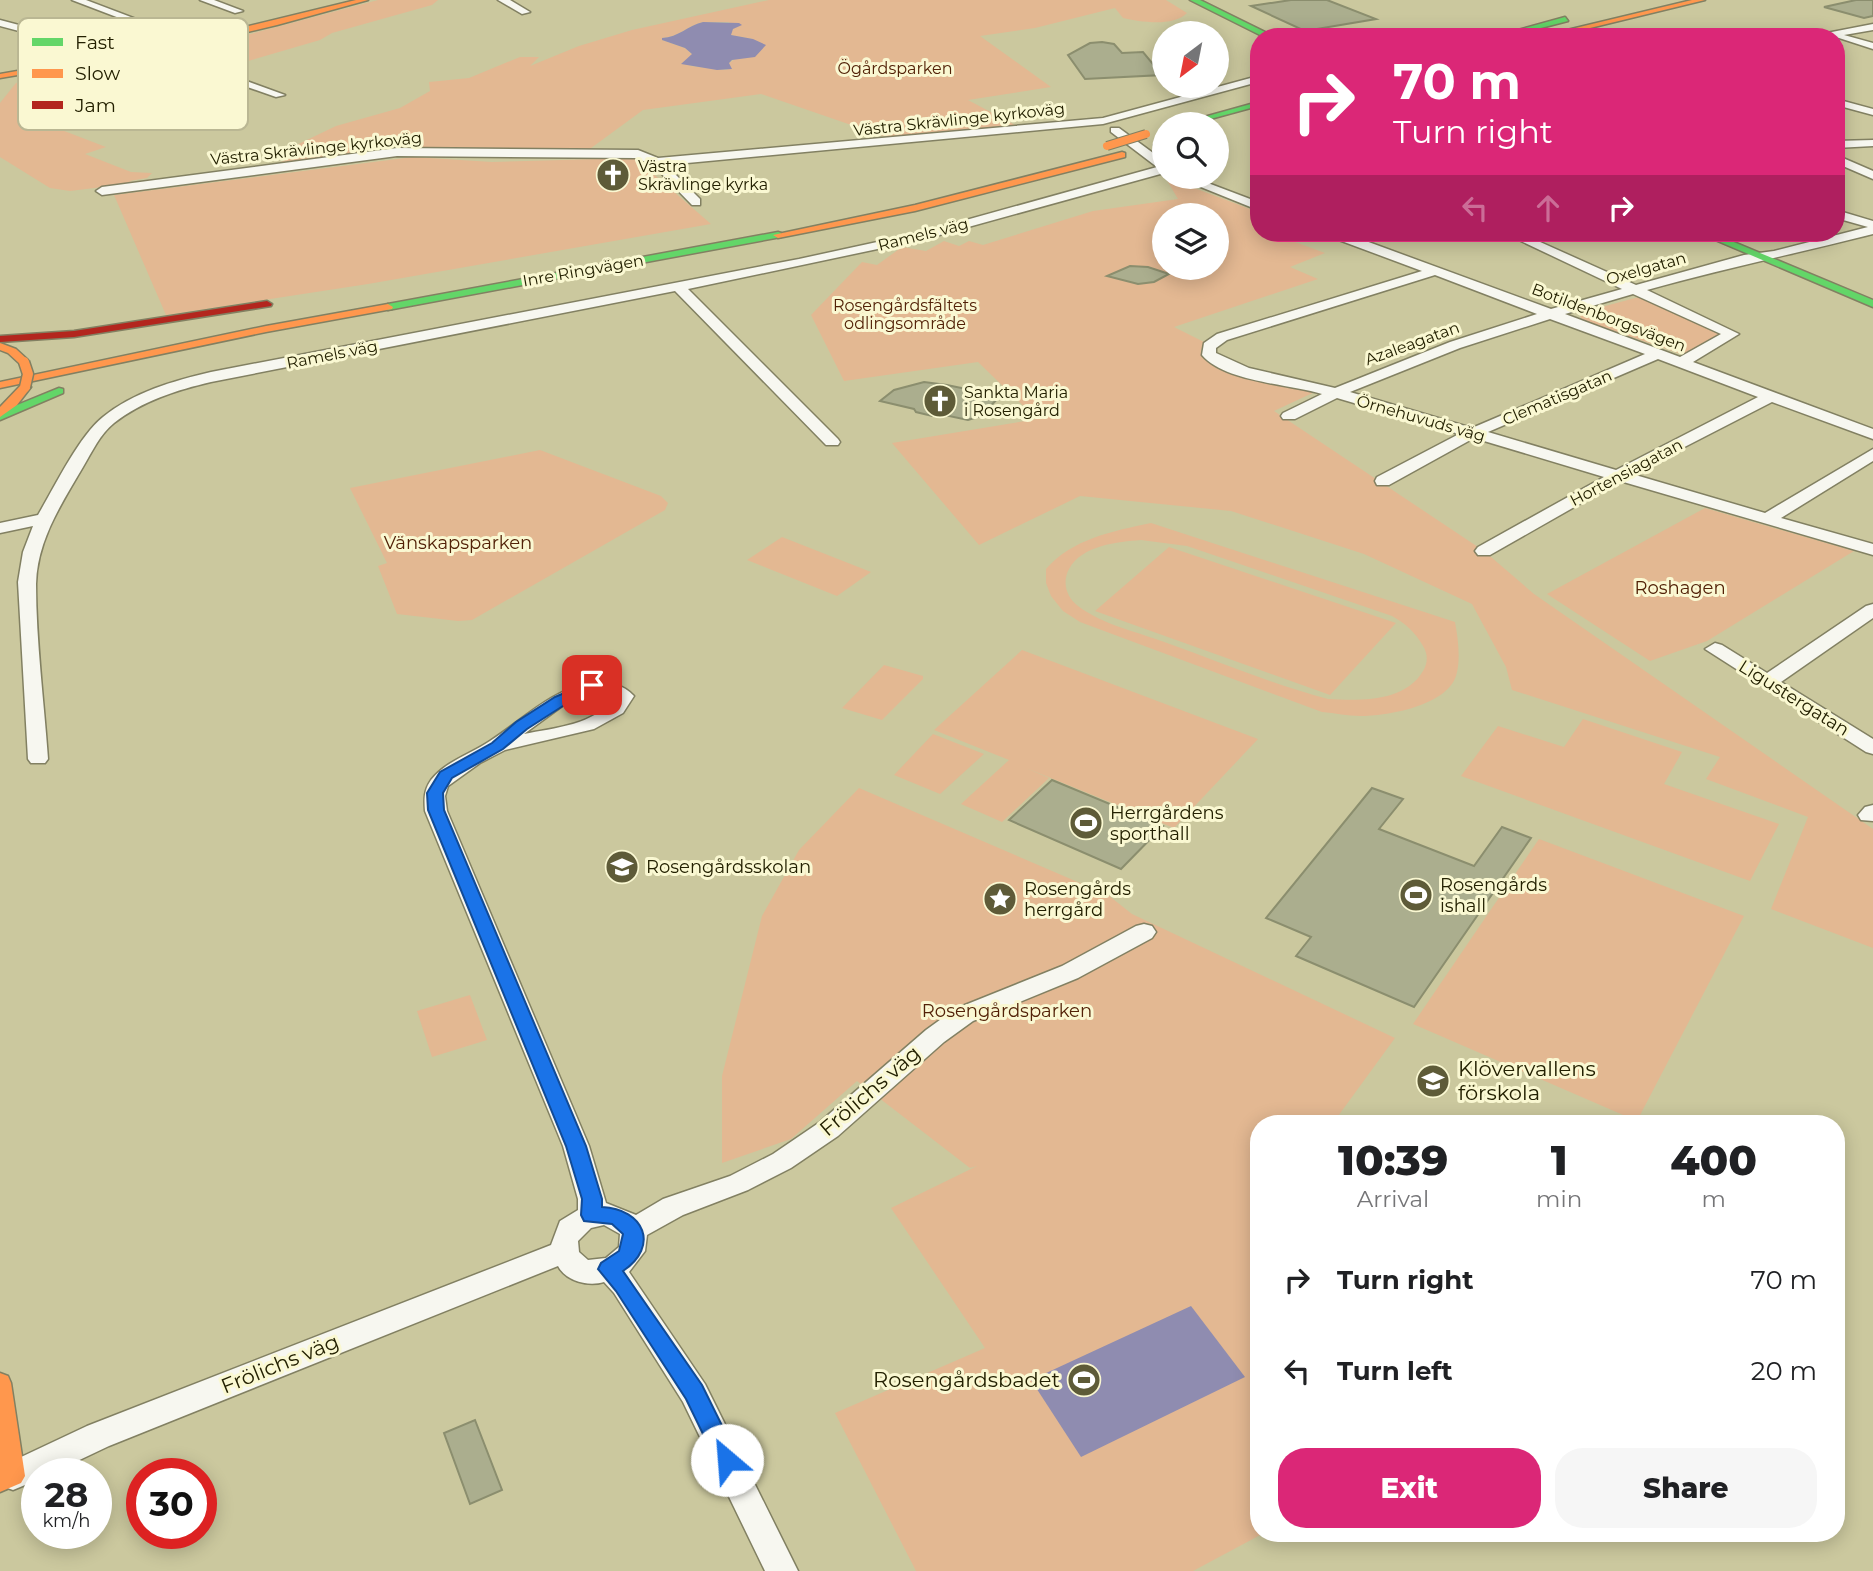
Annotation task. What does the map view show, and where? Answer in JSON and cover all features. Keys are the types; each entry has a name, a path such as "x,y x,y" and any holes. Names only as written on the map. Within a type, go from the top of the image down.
{"main road":[{"path":"248,31 364,0"},
{"path":"1194,0 1252,28"},
{"path":"1551,28 1630,0"},
{"path":"1552,28 1648,0"},
{"path":"1581,27 1701,0"},
{"path":"1571,28 1718,2"},
{"path":"0,76 18,73"},
{"path":"1228,112 1250,106"},
{"path":"1229,125 1250,119"},
{"name":"Inre Ringvägen","path":"105,346 893,198 1107,146 1152,139"},
{"name":"Inre Ringvägen","path":"0,385 239,335 747,242 915,208 1122,155 1152,141"},
{"path":"1724,242 1873,304"},
{"path":"0,414 95,379 514,288 573,272"},
{"path":"0,339 74,334 280,301"},
{"path":"0,346 12,351 24,362 28,374 25,387 0,414"},
{"path":"0,369 65,354"},
{"path":"0,1383 6,1479"}],"street":[{"path":"77,0 127,18"},
{"path":"205,0 238,10"},
{"path":"503,0 525,12"},
{"path":"0,23 18,28"},
{"path":"1845,31 1873,27"},
{"path":"1845,38 1873,46"},
{"name":"Västra Skrävlinge kyrkoväg","path":"102,191 397,152 436,150 509,155 626,153 638,154 657,162 1103,121 1250,81"},
{"path":"248,84 280,95"},
{"path":"1845,104 1873,112"},
{"path":"1103,121 1152,159"},
{"path":"1845,145 1873,143"},
{"path":"657,162 696,202"},
{"path":"1845,163 1873,175"},
{"name":"Ramels väg","path":"38,759 27,582 32,552 44,519 93,437 107,421 140,400 172,387 211,377 775,268 925,235 1152,171"},
{"path":"1213,189 1250,203"},
{"path":"1845,217 1873,227"},
{"name":"Oxelgatan","path":"1845,234 1873,227"},
{"name":"Botildenborgsvägen","path":"1357,242 1873,433"},
{"path":"1529,242 1732,334 1681,363"},
{"name":"Oxelgatan","path":"1552,314 1816,242"},
{"name":"Örnehuvuds väg","path":"1436,271 1222,337 1213,342 1208,350 1212,359 1226,366 1333,392 1873,550"},
{"path":"679,287 832,442"},
{"name":"Azaleagatan","path":"1289,416 1333,392 1434,352 1552,314"},
{"name":"Clematisgatan","path":"1383,481 1417,460 1472,433 1658,354"},
{"name":"Hortensiagatan","path":"1484,551 1617,476 1771,396"},
{"path":"1767,519 1873,454"},
{"path":"0,522 44,519"},
{"path":"0,528 44,519"},
{"path":"1769,681 1873,610"},
{"name":"Ligustergatan","path":"1715,649 1873,748"},
{"path":"497,746 562,732 602,719 621,706 624,696 615,688 606,686 592,685 577,691 521,726 497,746 446,775 435,793 436,810 576,1146 592,1199 592,1215"},
{"name":"Frölichs väg","path":"632,1230 673,1207 739,1182 782,1161 829,1129 935,1036 964,1015 1070,972 1143,932"},
{"path":"592,1215 616,1216 632,1230 635,1238 628,1256 609,1269 584,1271 566,1261 563,1240 569,1230 592,1215"},
{"name":"Frölichs väg","path":"6,1479 98,1436 563,1252"},
{"path":"609,1269 624,1285 694,1392 782,1571"}],"green space":[{"path":"378,0 438,0 432,5 332,33 320,40 248,61 248,35"},
{"name":"Ögårdsparken","path":"769,0 1166,0 1187,13 1174,20 1147,22 1123,18 1115,8 1035,28 980,36 1051,87 968,100 1015,125 886,137 761,94 643,110 587,151 408,149 274,165 320,145 288,153 286,150 336,126 400,108 430,91 429,82 469,78 520,57 539,57 530,66 579,46 632,30","holes":["703,22 729,22 733,29 730,35 753,39 755,57 738,57 729,63 727,70 690,66 693,55 685,48 662,40"]},
{"path":"16,83 18,130 62,130 106,147 85,154 131,172 152,173 147,178 129,181 135,183 70,191 50,188 0,157 0,103"},
{"path":"413,157 492,162 635,158 711,224 368,284 166,315 114,195"},
{"name":"Rosengårdsfältets odlingsområde","path":"1172,189 1197,189 1250,209 1250,242 1295,242 1325,253 1290,267 1318,279 1174,327 1204,342 1201,351 1207,359 1219,366 1254,377 1319,390 1274,411 1484,551 1534,594 1873,829 1873,948 1771,909 1808,817 1706,779 1720,757 1512,690 1506,667 1472,604 1364,554 1231,511 1080,496 979,545 892,443 1037,419 978,362 844,381 811,315 862,262 877,265 902,247 926,251 944,241 959,246 969,241 983,245 1093,211 1178,199"},
{"path":"1639,297 1722,331 1725,336 1684,355 1582,320 1579,313"},
{"name":"Vänskapsparken","path":"540,450 661,496 668,503 665,510 472,620 458,621 397,614 378,566 387,563 350,488"},
{"name":"Roshagen","path":"1705,508 1854,551 1707,641 1650,661 1547,594"},
{"path":"1151,523 1455,622 1459,656 1456,676 1441,695 1400,711 1360,716 1322,712 1080,622 1063,611 1051,596 1046,583 1046,569 1056,559 1094,538","holes":["1141,540 1187,546 1392,616 1410,629 1420,641 1427,655 1425,668 1415,681 1393,694 1367,699 1328,699 1267,680 1110,623 1088,613 1068,594 1066,579 1069,569 1075,561 1091,550"]},
{"path":"782,537 871,572 837,596 747,560"},
{"path":"1169,547 1396,623 1330,695 1095,611"},
{"path":"1022,650 1258,739 1174,828 1026,768 1049,778 1002,822 961,804 1009,760 934,730"},
{"path":"884,665 923,676 923,679 882,720 842,708"},
{"path":"1583,719 1682,752 1664,784 1779,824 1750,881 1461,776 1498,726 1564,747"},
{"path":"933,734 984,754 940,794 894,775"},
{"name":"Rosengårdsparken","path":"859,788 1108,895 1132,914 1395,1038 1339,1115 1250,1115 1250,1540 1193,1571 916,1571 835,1413 985,1348 891,1208 977,1166 970,1168 857,1081 791,1139 722,1163 722,1076 762,916 799,850"},
{"path":"1539,839 1744,916 1640,1115 1623,1115 1413,1024"},
{"path":"470,995 487,1040 432,1057 417,1011"}],"shaded area":[{"path":"703,22 739,23 742,25 733,29 731,35 753,39 766,45 755,57 732,60 729,63 732,69 717,70 681,64 692,54 662,38 673,36"},
{"path":"1191,1306 1245,1377 1081,1457 1031,1380"}],"building":[{"path":"1291,0 1327,0 1376,19 1323,28 1299,28 1251,6"},
{"path":"1856,0 1873,0 1873,16 1864,18 1824,7"},
{"path":"1090,43 1114,44 1122,53 1143,52 1152,63 1152,76 1085,79 1068,55"},
{"path":"1130,266 1148,267 1152,268 1152,280 1158,280 1138,284 1107,276"},
{"name":"Sankta Maria i Rosengård","path":"924,382 1000,396 981,416 968,420 935,413 932,416 880,401 894,390"},
{"name":"Herrgårdens sporthall","path":"1052,780 1163,826 1121,869 1009,820"},
{"name":"Rosengårds ishall","path":"1372,788 1403,799 1379,829 1474,866 1502,827 1531,838 1414,1007 1296,956 1311,937 1266,918"},
{"path":"475,1420 502,1490 470,1504 444,1433"}],"traffic: fast":[{"path":"1194,0 1252,28"},
{"path":"1530,28 1565,19"},
{"path":"1228,112 1250,106"},
{"path":"388,307 778,235"},
{"path":"1725,242 1873,304"},
{"path":"0,416 59,391"}],"traffic: slow":[{"path":"248,30 364,0"},
{"path":"1581,28 1701,0"},
{"path":"0,76 18,73"},
{"path":"1107,146 1146,134"},
{"path":"778,235 915,208 1122,155"},
{"path":"0,385 266,329 388,307"},
{"path":"0,346 12,351 24,362"},
{"path":"24,362 28,374 25,387"},
{"path":"0,413 13,403 25,387"},
{"path":"0,1383 13,1476 0,1481"}],"traffic: jam":[{"path":"0,339 74,334 267,304"}],"place":[{"name":"Västra Skrävlinge kyrka","path":"613,175"},
{"name":"Sankta Maria i Rosengård","path":"940,401"},
{"name":"Herrgårdens sporthall","path":"1086,823"},
{"name":"Rosengårdsskolan","path":"622,867"},
{"name":"Rosengårds ishall","path":"1416,895"},
{"name":"Rosengårds herrgård","path":"1000,899"},
{"name":"Klövervallens förskola","path":"1433,1081"},
{"name":"Rosengårdsbadet","path":"1084,1380"}],"route":[{"path":"592,685 560,700 497,746 446,775 435,793 436,810 576,1146 592,1199 592,1215 616,1216 632,1230 635,1238 633,1248 619,1264 609,1269 624,1285 694,1392 727,1460"}]}
